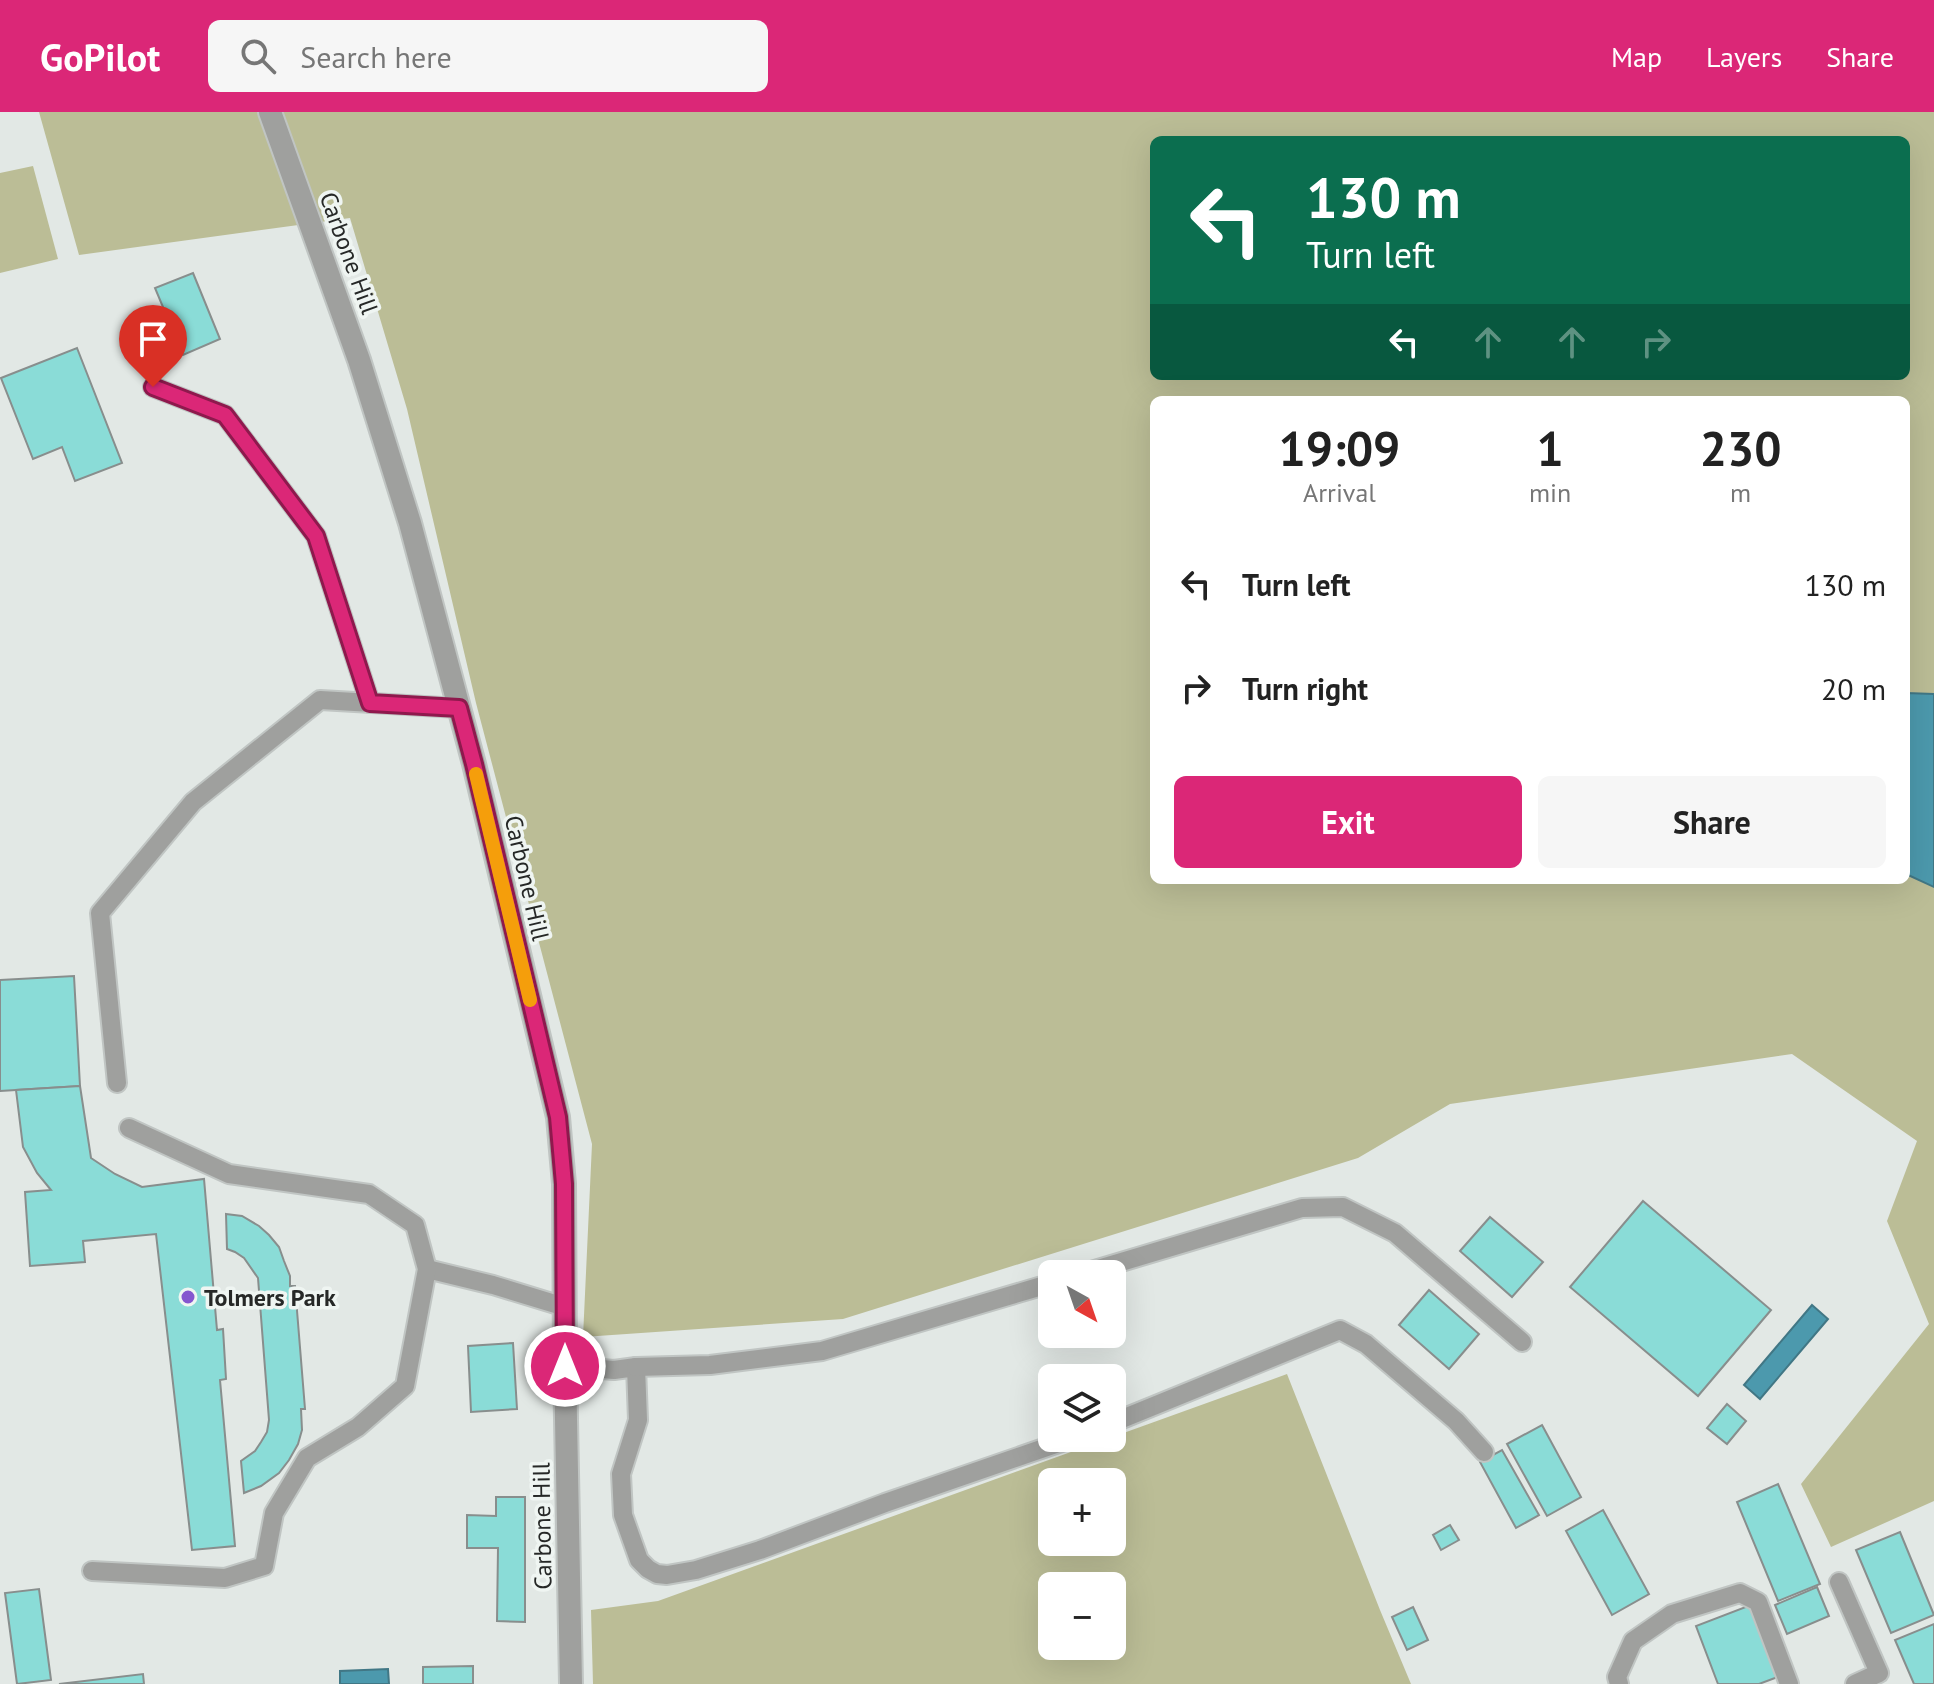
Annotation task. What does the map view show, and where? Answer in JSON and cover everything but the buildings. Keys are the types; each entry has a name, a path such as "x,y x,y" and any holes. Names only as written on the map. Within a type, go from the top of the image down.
{"street":[{"name":"Carbone Hill","path":"270,112 359,360 410,523 474,764 558,1117 564,1184 571,1684"}],"lane":[{"path":"153,387 225,415 316,536 370,703"},
{"path":"117,1083 100,913 193,802 320,700 459,708"},
{"path":"92,1571 225,1578 264,1566 274,1513 307,1458 358,1427 405,1386 427,1269 415,1225 369,1194 229,1174 129,1128"},
{"path":"1126,1261 1302,1208 1343,1207 1395,1233 1522,1342"},
{"path":"427,1269 565,1307"},
{"path":"565,1366 614,1370 710,1365 822,1351 1038,1287"},
{"path":"1126,1417 1340,1330 1366,1344 1456,1421 1484,1452"},
{"path":"636,1367 638,1420 621,1474 623,1515 639,1560 657,1574 696,1570 760,1550 1038,1450"},
{"path":"1839,1582 1879,1673 1855,1684"},
{"path":"1619,1684 1617,1677 1633,1641 1672,1614 1740,1593 1758,1602 1789,1684"}],"green space":[{"path":"39,112 1934,112 1934,1501 1831,1547 1801,1484 1929,1324 1887,1221 1917,1141 1792,1054 1450,1104 1358,1158 843,1319 583,1337 592,1144 476,703 407,409 350,218 79,255"},
{"path":"33,166 58,259 0,273 0,173"},
{"path":"1287,1374 1411,1684 593,1684 591,1610 658,1601 1071,1452 1126,1452 1126,1432"}],"water":[{"path":"1910,693 1934,694 1934,887 1910,876"},
{"path":"1812,1305 1828,1319 1760,1399 1744,1385"},
{"path":"388,1669 389,1684 340,1684 340,1671"}],"slow traffic":[{"path":"476,774 530,1000"}],"place":[{"name":"Tolmers Park","path":"188,1297"}],"route":[{"path":"153,387 225,415 316,536 370,703 459,708 558,1117 564,1184 565,1366"}]}
